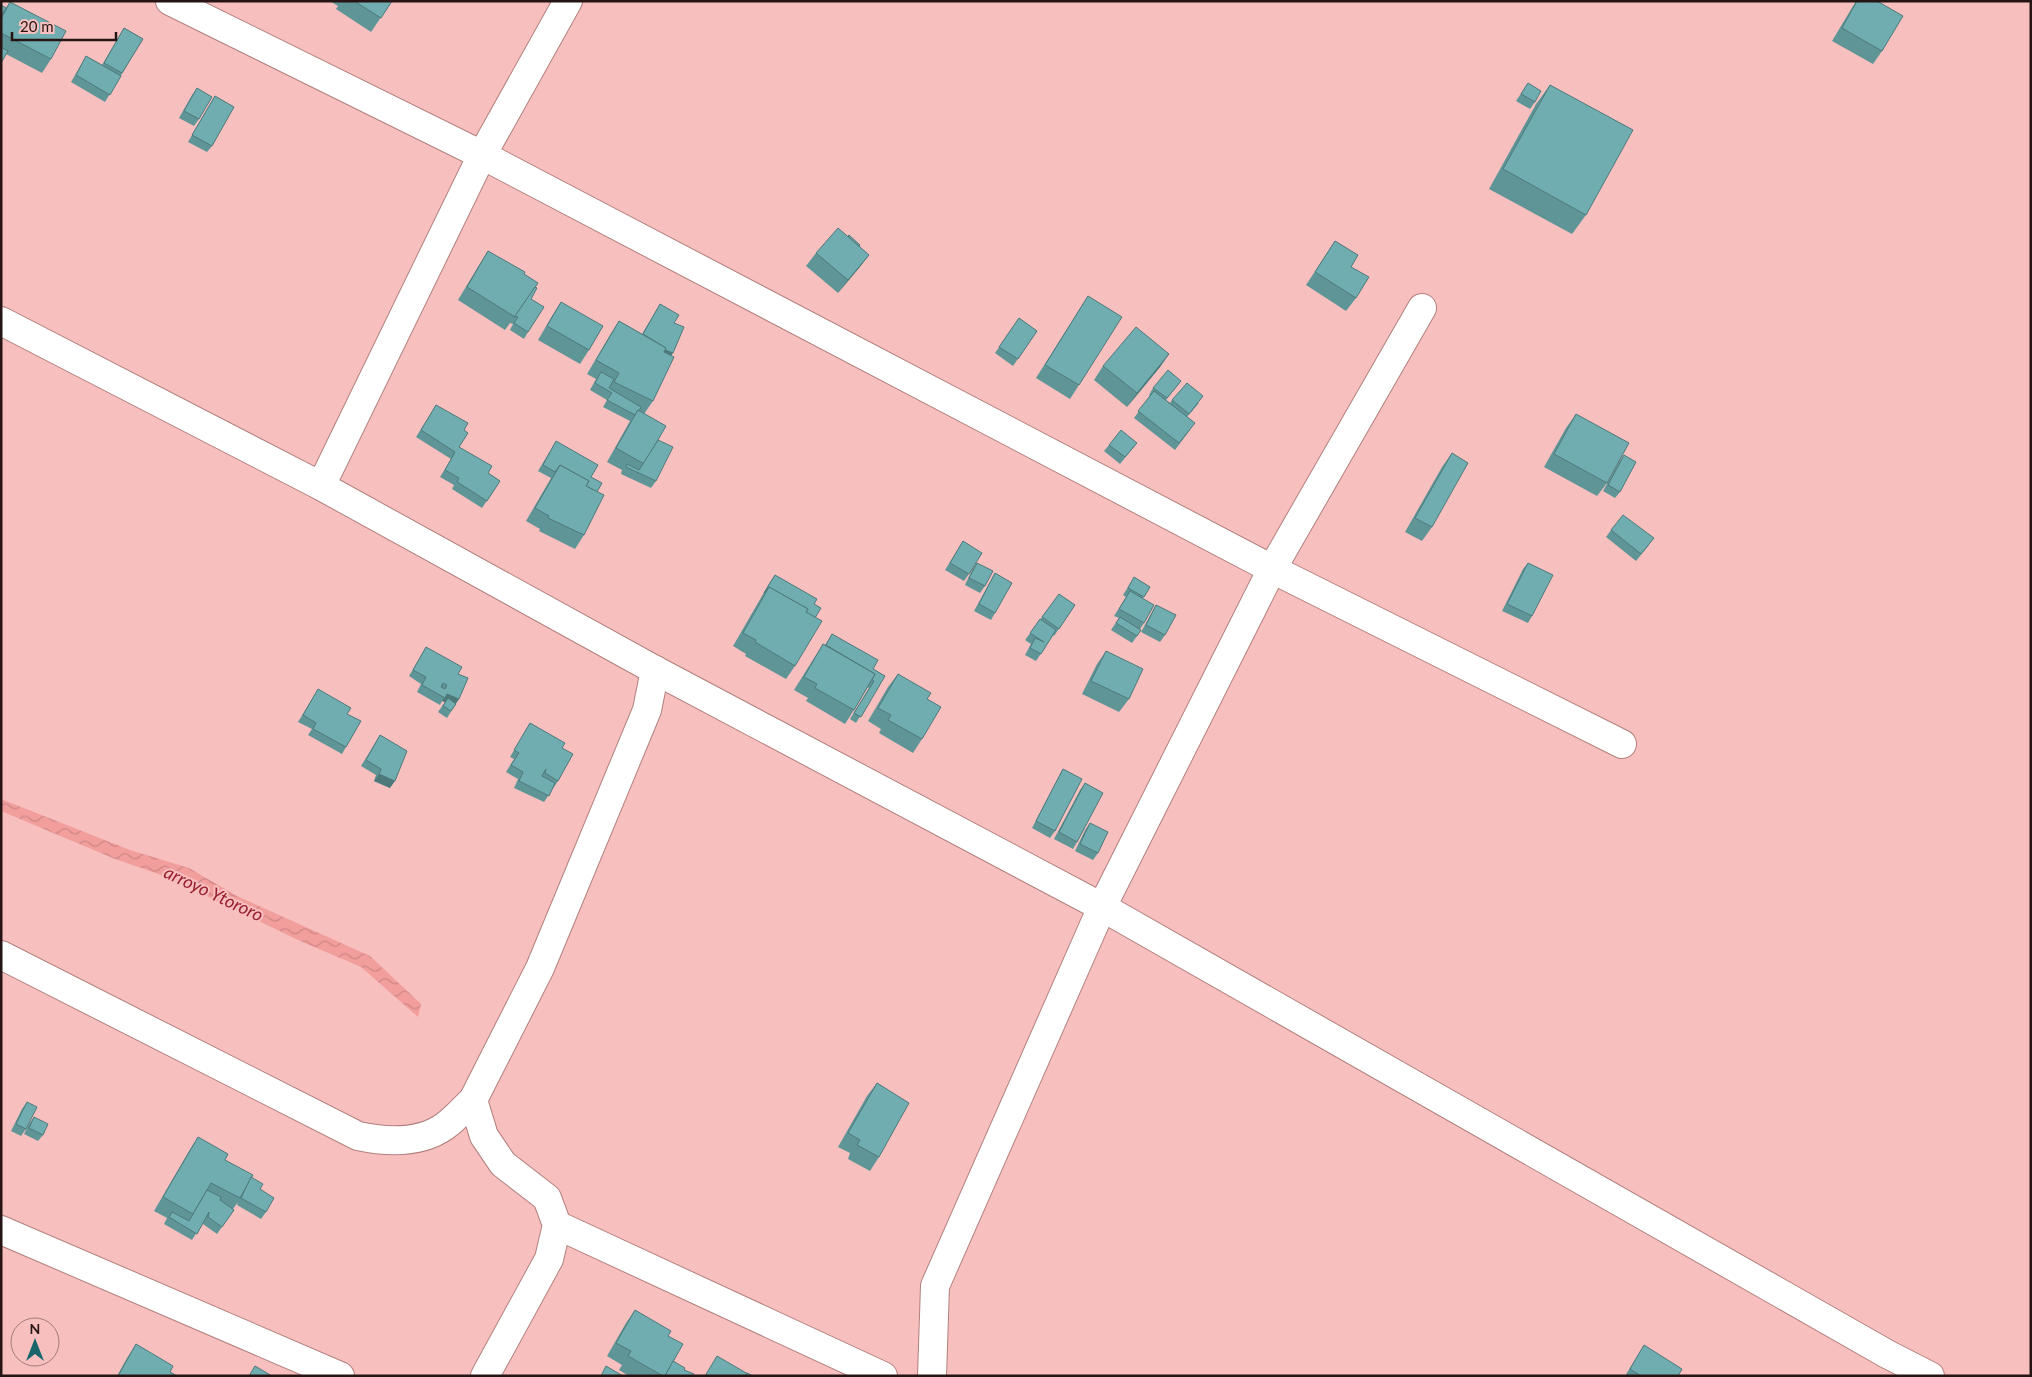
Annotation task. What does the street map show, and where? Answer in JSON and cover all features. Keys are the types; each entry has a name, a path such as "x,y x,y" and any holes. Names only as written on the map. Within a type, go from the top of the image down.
{"street":[{"path":"170,1 482,155 1272,569 1622,744"},
{"path":"321,486 482,155 568,1"},
{"path":"932,1376 935,1286 1102,907 1272,569 1422,308"},
{"path":"1,321 321,486 655,670 1102,907 1882,1365 1930,1376"},
{"path":"1,955 358,1136 377,1140 401,1140 425,1136 444,1126 473,1100 540,968 647,710 655,670"},
{"path":"473,1100 484,1136 503,1164 548,1198 557,1225 548,1259 485,1376"},
{"path":"557,1225 883,1376"},
{"path":"1,1230 340,1376"}],"water":[{"name":"arroyo Ytororo","path":"1,799 130,850 189,868 237,896 370,956 421,1004 418,1017 361,967 298,940 167,877 115,859 1,811"}],"building":[{"path":"354,1 392,1 381,18"},
{"path":"1857,1 1877,1 1903,16 1882,51 1842,28"},
{"path":"10,2 66,31 51,59 1,33 1,19"},
{"path":"1,5 6,8 1,16"},
{"path":"124,28 143,39 122,73 104,63"},
{"path":"1,47 8,51 1,63"},
{"path":"86,56 121,76 110,95 76,75"},
{"path":"1528,83 1541,91 1535,102 1521,94"},
{"path":"1550,85 1633,130 1586,215 1503,169"},
{"path":"197,88 212,97 199,119 184,111"},
{"path":"215,96 234,107 212,146 192,135"},
{"path":"838,228 869,255 848,280 816,253"},
{"path":"848,236 860,245 859,246"},
{"path":"1335,241 1358,255 1351,267 1369,277 1356,298 1315,272"},
{"path":"488,251 525,272 524,274 538,283 515,317 467,287"},
{"path":"535,287 537,288 531,299 544,307 528,332 514,323 518,317 515,316"},
{"path":"1088,296 1122,317 1079,385 1045,365"},
{"path":"561,302 603,326 589,350 547,326"},
{"path":"660,304 679,315 674,323 684,327 673,353 665,350 666,348 643,334"},
{"path":"1019,318 1037,331 1018,359 999,347"},
{"path":"619,321 666,348 664,352 674,357 653,401 614,382 619,373 596,360"},
{"path":"1136,327 1169,354 1137,393 1103,366"},
{"path":"1168,370 1181,381 1167,398 1153,388"},
{"path":"601,372 614,379 609,388 641,407 635,415 607,400 612,393 595,383"},
{"path":"1187,383 1203,396 1189,414 1172,400"},
{"path":"1154,391 1195,423 1179,443 1138,411"},
{"path":"436,405 468,423 464,430 468,433 459,447 492,466 488,473 500,481 487,501 457,482 459,478 445,470 455,452 421,430"},
{"path":"638,410 666,426 644,464 616,448"},
{"path":"1576,414 1629,443 1607,483 1554,454"},
{"path":"1121,430 1137,443 1125,457 1109,445"},
{"path":"658,440 673,447 656,481 626,467 627,464 639,470"},
{"path":"556,441 598,465 591,477 602,483 597,492 586,486 589,481 560,465 555,472 543,465"},
{"path":"1452,453 1468,463 1432,527 1415,518"},
{"path":"1624,455 1636,462 1620,492 1608,485"},
{"path":"560,465 589,481 586,486 604,495 584,535 548,518 549,516 535,508"},
{"path":"1623,515 1654,538 1641,554 1611,530"},
{"path":"963,541 982,553 969,574 950,563"},
{"path":"977,563 993,571 985,586 969,578"},
{"path":"1528,563 1553,575 1532,616 1507,604"},
{"path":"995,573 1012,583 995,613 979,604"},
{"path":"775,575 817,599 814,604 821,608 815,618 806,612 808,609 769,587 764,593"},
{"path":"1134,577 1150,587 1144,597 1128,588"},
{"path":"769,587 808,609 806,612 822,621 795,666 743,633"},
{"path":"1130,591 1154,605 1144,623 1119,609"},
{"path":"1059,594 1075,605 1059,629 1042,617"},
{"path":"1156,605 1176,615 1165,635 1146,625"},
{"path":"1120,617 1141,630 1137,636 1116,623"},
{"path":"1040,619 1056,630 1041,654 1030,648 1035,638 1044,642 1030,633"},
{"path":"832,634 878,660 873,669 885,676 861,717 854,713 874,681 872,680 875,674 826,645"},
{"path":"823,644 875,674 854,710 815,688 817,684 804,677"},
{"path":"426,647 462,667 458,674 468,678 459,699 447,694 445,698 422,685 426,677 413,670","holes":["443,683 447,685 445,689 441,687"]},
{"path":"1106,651 1143,669 1129,699 1091,681"},
{"path":"898,674 931,693 927,699 941,707 922,739 888,720 891,715 878,708"},
{"path":"318,689 351,708 347,714 361,721 346,747 313,729 316,723 303,715"},
{"path":"448,698 456,704 451,711 443,706"},
{"path":"530,723 565,743 562,748 573,754 558,781 545,773 546,769 542,776 555,783 549,796 519,781 523,772 511,765 519,753 514,750"},
{"path":"380,735 407,751 395,781 379,774 381,769 366,760"},
{"path":"1063,769 1082,779 1055,831 1036,821"},
{"path":"1085,783 1103,793 1077,842 1059,832"},
{"path":"1090,823 1108,832 1098,853 1080,844"},
{"path":"877,1083 909,1103 879,1157 857,1145 860,1140 848,1133"},
{"path":"27,1102 37,1107 26,1129 16,1124"},
{"path":"34,1117 48,1124 43,1135 29,1128"},
{"path":"198,1137 228,1154 225,1160 253,1175 240,1198 211,1183 193,1214 163,1197"},
{"path":"251,1177 263,1184 260,1189 274,1198 266,1212 241,1198"},
{"path":"207,1190 221,1197 220,1200 234,1210 222,1227 208,1217 209,1212 197,1234 169,1217 172,1212 189,1221"},
{"path":"635,1310 671,1331 668,1336 683,1344 665,1376 628,1356 631,1351 616,1343"},
{"path":"136,1344 173,1366 170,1372 177,1376 118,1376"},
{"path":"1644,1345 1682,1369 1678,1376 1641,1376 1630,1369"},
{"path":"717,1356 747,1373 745,1376 705,1376"},
{"path":"673,1361 685,1368 684,1370 694,1374 693,1376 665,1376"},
{"path":"255,1366 272,1376 249,1376"},
{"path":"606,1366 623,1376 601,1376"}]}
